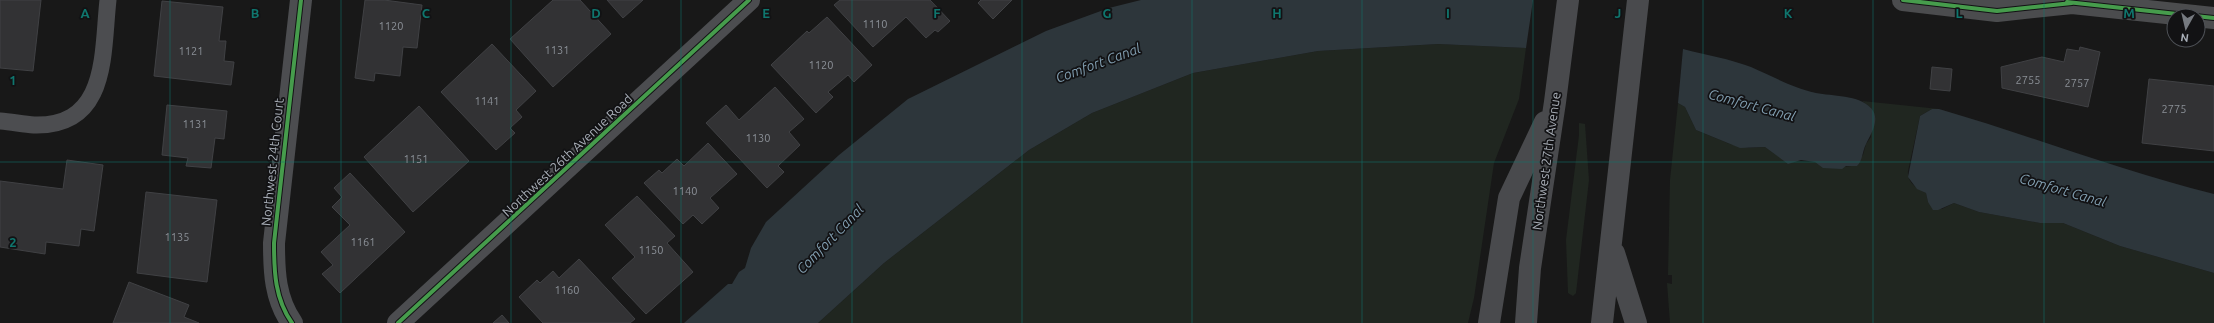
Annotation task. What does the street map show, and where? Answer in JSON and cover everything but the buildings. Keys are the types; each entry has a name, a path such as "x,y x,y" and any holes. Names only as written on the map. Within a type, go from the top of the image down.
{"highway":[{"name":"Northwest 27th Avenue","path":"1526,323 1530,268 1556,102 1568,0"},
{"path":"1602,323 1612,246 1638,0"},
{"path":"1489,323 1509,198 1556,102"},
{"path":"1612,246 1636,323"}],"street":[{"name":"Northwest 24th Court","path":"292,323 284,312 277,290 274,275 274,243 301,0"},
{"name":"Northwest 26th Avenue Road","path":"398,323 749,0"},
{"path":"1903,0 1997,11 2066,1 2214,18"}],"lane":[{"path":"0,121 35,125 64,120 84,108 96,90 100,73 108,0"}],"shaded area":[{"path":"1438,44 1526,48 1519,99 1494,163 1474,298 1468,323 818,323 884,263 1029,150 1092,113 1193,73 1318,51"},
{"path":"1862,101 1939,109 1932,109 1920,116 1908,171 1909,179 1916,187 1926,193 1928,202 1942,209 1954,203 1979,212 2040,223 2063,223 2120,246 2214,273 2214,323 1670,323 1667,283 1672,284 1672,275 1668,275 1670,180 1678,103 1685,107 1696,130 1730,144 1748,148 1765,147 1778,156 1793,161 1815,162 1844,167 1851,166 1863,155 1866,144 1871,137 1871,108"},
{"path":"1579,123 1585,124 1589,180 1576,293 1573,296 1568,293 1566,240 1579,135"}],"water":[{"name":"Comfort Canal","path":"1141,0 1533,0 1526,48 1438,44 1318,51 1193,73 1092,113 1029,150 884,263 818,323 684,323 728,284 732,284 739,272 745,268 751,248 766,222 839,155 908,99 1046,31 1109,8"},
{"name":"Comfort Canal","path":"1683,49 1743,64 1807,91 1853,98 1866,104 1874,112 1875,122 1859,164 1857,166 1846,166 1842,169 1823,168 1815,162 1801,160 1788,164 1765,147 1740,148 1696,130 1685,107 1678,103"},
{"name":"Comfort Canal","path":"1932,109 1939,109 2144,175 2214,194 2214,273 2120,246 2063,223 2040,223 1979,212 1954,203 1938,210 1933,210 1928,202 1926,193 1917,189 1908,177 1920,116"}],"cycle path":[{"path":"292,323 286,314 279,295 275,275 274,243 301,0"},
{"path":"398,323 749,0"},
{"path":"1903,0 1997,11 2072,3"},
{"path":"2067,2 2214,18"}]}
